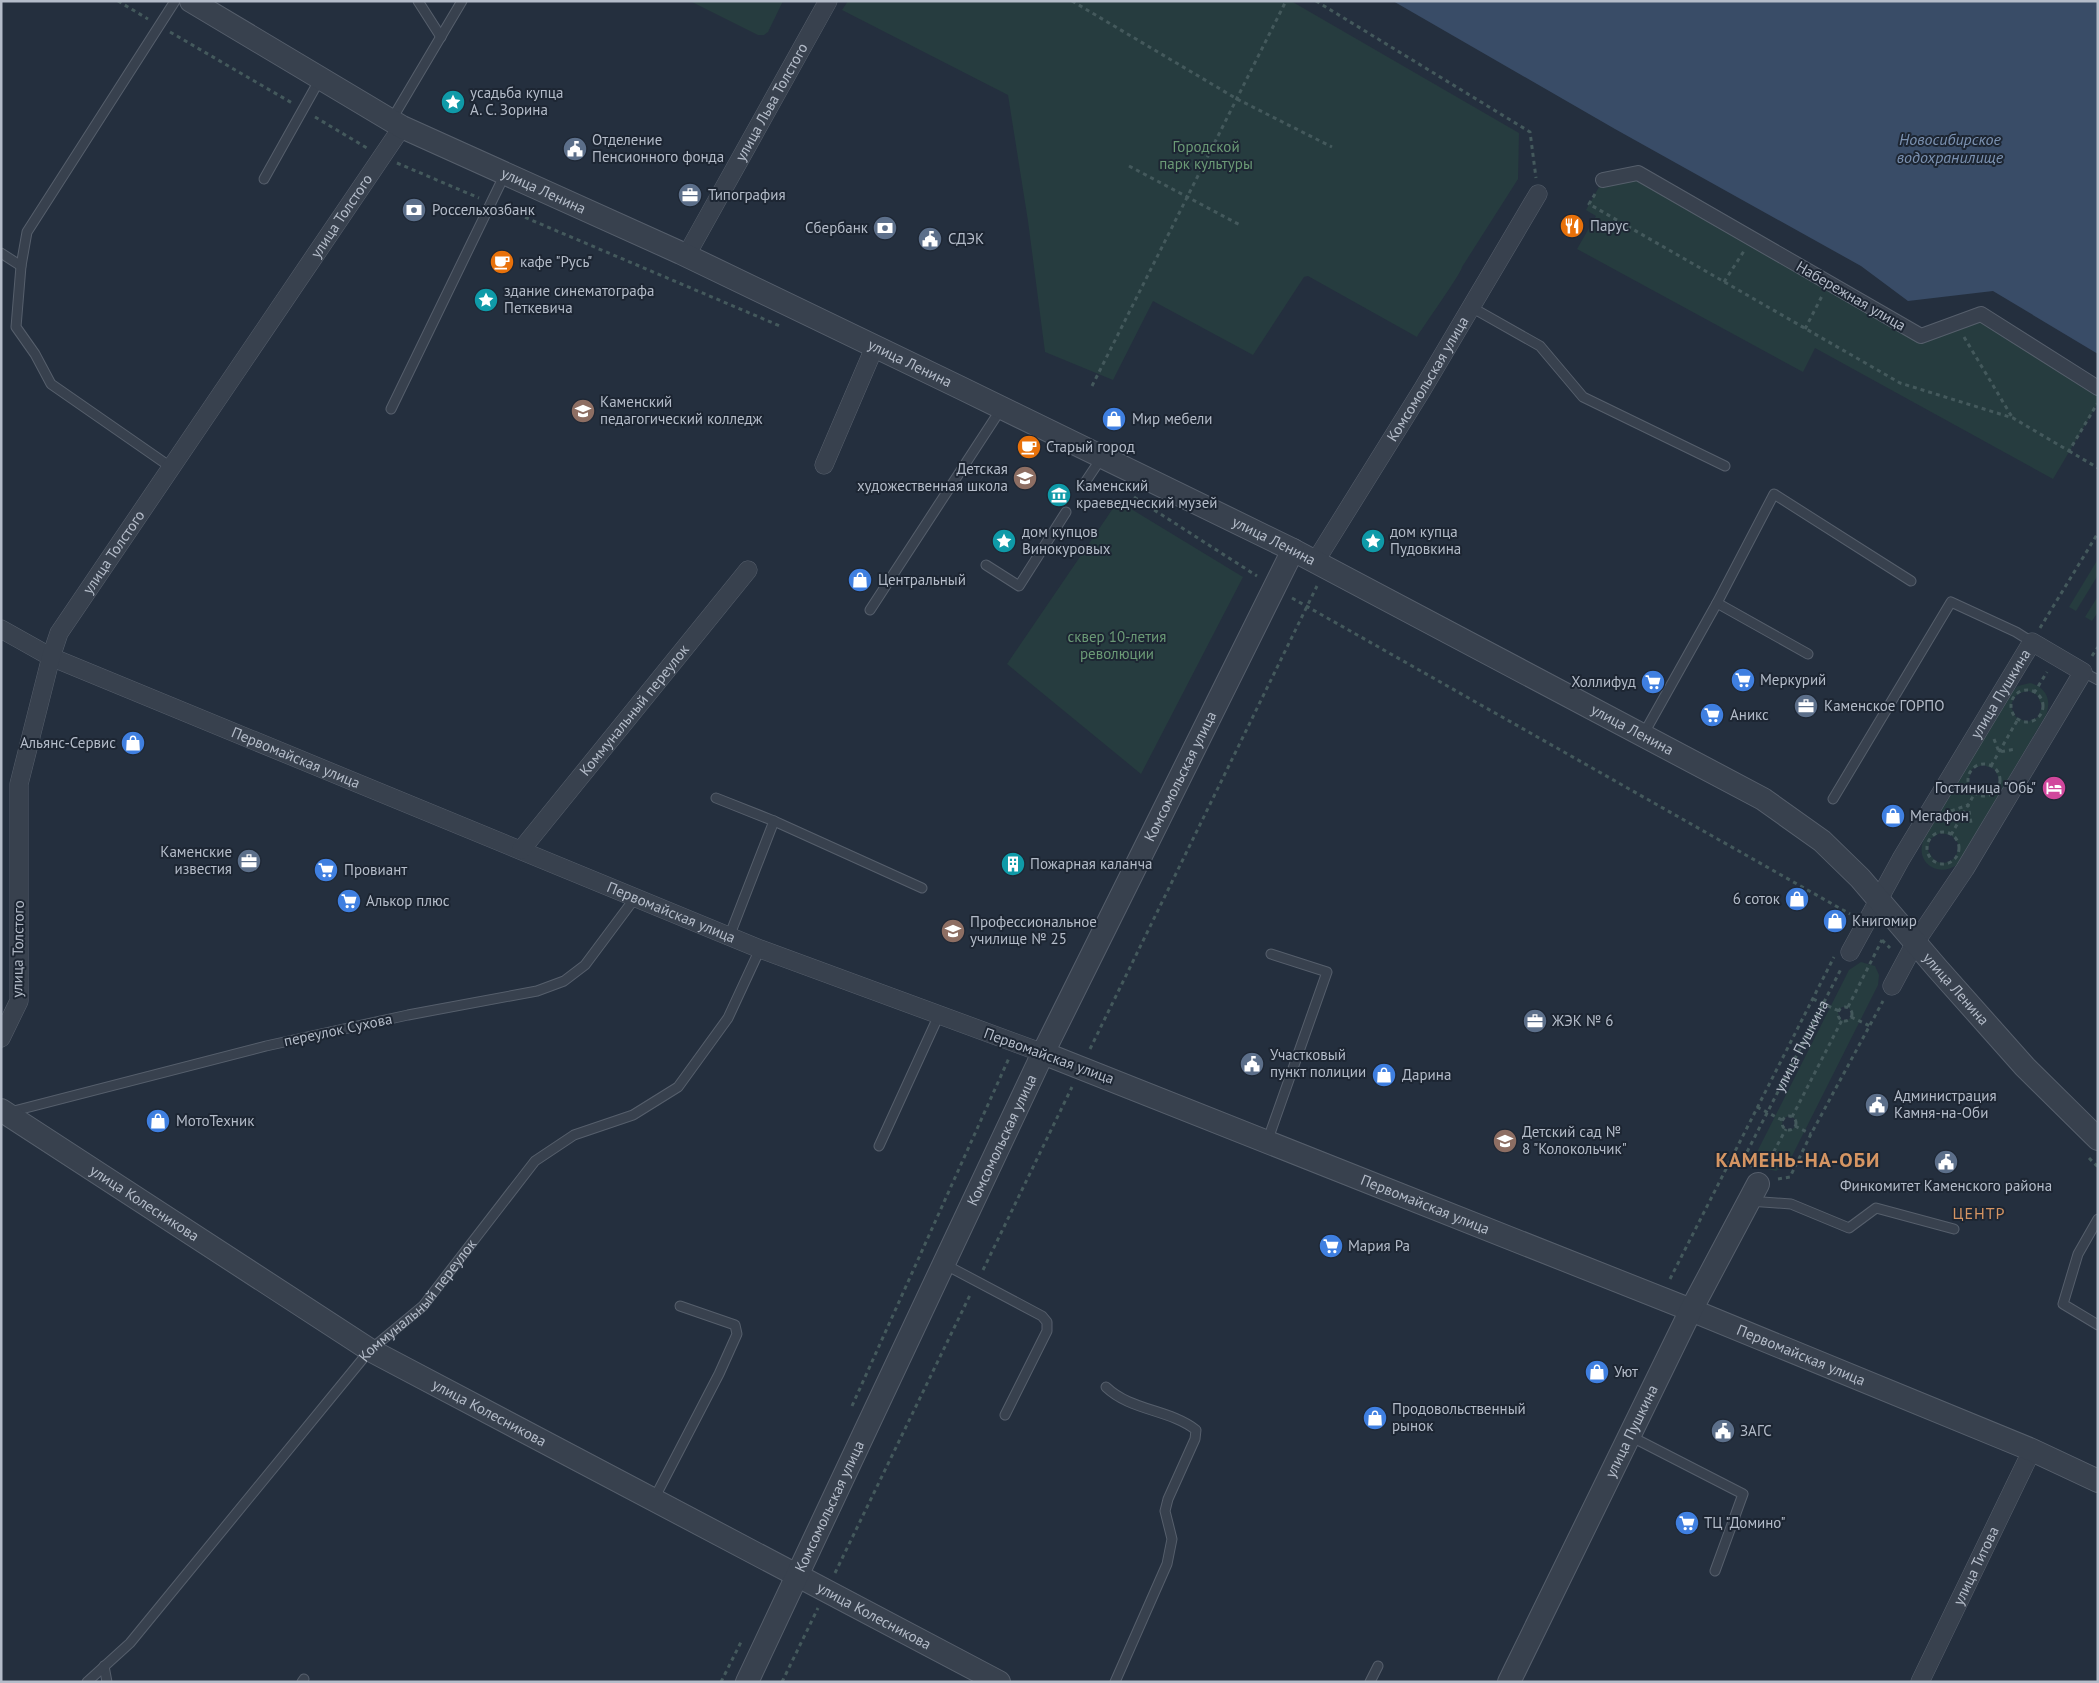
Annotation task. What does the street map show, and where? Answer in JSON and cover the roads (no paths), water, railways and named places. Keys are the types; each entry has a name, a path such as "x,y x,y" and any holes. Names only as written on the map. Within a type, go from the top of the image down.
{"street":[{"name":"улица Ленина","path":"190,1 397,124 686,256 1293,550 1764,799 1822,841 1878,899 2025,1067 2098,1139"},
{"name":"улица Льва Толстого","path":"686,256 828,1"},
{"name":"улица Толстого","path":"1,1038 19,1001 19,784 51,657 59,633 382,157 397,124"},
{"name":"Набережная улица","path":"1603,180 1638,173 1921,336 1980,314 2098,388"},
{"name":"Комсомольская улица","path":"1321,565 1538,194"},
{"path":"824,465 875,346"},
{"name":"Комсомольская улица","path":"747,1682 1043,1053 1293,550"},
{"name":"Коммунальный переулок","path":"521,850 748,570"},
{"name":"Первомайская улица","path":"1,629 51,657 729,937 938,1015 1082,1066 1267,1142 1691,1310 2032,1450 2098,1481"},
{"name":"улица Пушкина","path":"1844,951 1878,899 2032,642 2090,676 2040,744 1965,869 1915,942 1892,986"},
{"name":"улица Колесникова","path":"4,1112 370,1350 999,1682"},
{"name":"улица Пушкина","path":"1510,1682 1691,1310 1753,1193"},
{"name":"улица Титова","path":"1920,1682 2032,1450"}],"lane":[{"path":"172,468 51,384 35,354 16,326 21,266 27,232 175,1"},
{"path":"418,1 441,36"},
{"path":"397,124 441,36 462,1"},
{"path":"264,179 320,78"},
{"path":"391,409 505,174"},
{"path":"1,253 21,266"},
{"path":"1471,307 1540,346 1583,397 1725,466"},
{"path":"870,610 1002,408"},
{"path":"1086,481 1102,456"},
{"path":"1642,735 1717,603 1774,494 1911,581"},
{"path":"986,565 1019,586 1066,512"},
{"path":"1833,799 1951,602 2016,632 2032,642"},
{"path":"1717,603 1808,654"},
{"path":"716,798 774,821 922,888"},
{"path":"729,937 774,821"},
{"name":"переулок Сухова","path":"4,1112 266,1046 408,1015 537,991 564,981 585,965 635,898"},
{"name":"Коммунальный переулок","path":"87,1682 130,1642 370,1350 423,1306 535,1161 574,1135 633,1115 678,1087 728,1018 760,949"},
{"path":"1267,1142 1327,972 1271,954"},
{"path":"880,1146 938,1015"},
{"path":"1753,1193 1791,1204 1849,1228 1876,1208 1954,1229"},
{"path":"2098,1219 2078,1254 2063,1304 2098,1325"},
{"path":"944,1264 1042,1316 1047,1322 1047,1331 1005,1415"},
{"path":"654,1499 719,1374 737,1334 735,1326 680,1306"},
{"path":"1106,1387 1112,1393 1128,1402 1186,1423 1196,1430 1195,1439 1168,1499 1165,1511 1172,1539 1167,1564 1115,1682"},
{"path":"1630,1436 1743,1494 1715,1571"},
{"path":"104,1666 107,1682"},
{"path":"1370,1682 1378,1666"}],"water":[{"name":"Новосибирское водохранилище","path":"1393,1 2098,1 2098,354 1993,291 1908,301 1861,266 1615,129"}],"place":[{"name":"усадьба купца А. С. Зорина","path":"453,102"},
{"name":"Отделение Пенсионного фонда","path":"575,149"},
{"name":"Типография","path":"690,195"},
{"name":"Россельхозбанк","path":"414,210"},
{"name":"Парус","path":"1572,226"},
{"name":"Сбербанк","path":"885,228"},
{"name":"СДЭК","path":"930,239"},
{"name":"кафе \"Русь\"","path":"502,262"},
{"name":"здание синематографа Петкевича","path":"486,300"},
{"name":"Каменский педагогический колледж","path":"583,411"},
{"name":"Мир мебели","path":"1114,419"},
{"name":"Старый город","path":"1029,447"},
{"name":"Детская художественная школа","path":"1025,478"},
{"name":"Каменский краеведческий музей","path":"1059,495"},
{"name":"дом купцов Винокуровых","path":"1004,541"},
{"name":"дом купца Пудовкина","path":"1373,541"},
{"name":"Центральный","path":"860,580"},
{"name":"Меркурий","path":"1743,680"},
{"name":"Холлифуд","path":"1653,682"},
{"name":"Каменское ГОРПО","path":"1806,706"},
{"name":"Аникс","path":"1712,715"},
{"name":"Альянс-Сервис","path":"133,743"},
{"name":"Гостиница \"Обь\"","path":"2054,788"},
{"name":"Мегафон","path":"1893,816"},
{"name":"Каменские известия","path":"249,861"},
{"name":"Пожарная каланча","path":"1013,864"},
{"name":"Провиант","path":"326,870"},
{"name":"6 соток","path":"1797,899"},
{"name":"Алькор плюс","path":"349,901"},
{"name":"Книгомир","path":"1835,921"},
{"name":"Профессиональное училище № 25","path":"953,931"},
{"name":"ЖЭК № 6","path":"1535,1021"},
{"name":"Участковый пункт полиции","path":"1252,1064"},
{"name":"Дарина","path":"1384,1075"},
{"name":"Администрация Камня-на-Оби","path":"1877,1105"},
{"name":"МотоТехник","path":"158,1121"},
{"name":"Детский сад № 8 \"Колокольчик\"","path":"1505,1141"},
{"name":"Финкомитет Каменского района","path":"1946,1162"},
{"name":"Мария Ра","path":"1331,1246"},
{"name":"Уют","path":"1597,1372"},
{"name":"Продовольственный рынок","path":"1375,1418"},
{"name":"ЗАГС","path":"1723,1431"},
{"name":"ТЦ \"Домино\"","path":"1687,1523"}],"district":[{"name":"КАМЕНЬ-НА-ОБИ","path":"1798,1160"},
{"name":"ЦЕНТР","path":"1979,1213"}],"park label":[{"name":"Городской парк культуры","path":"1206,156"},
{"name":"сквер 10-летия революции","path":"1117,646"}]}
